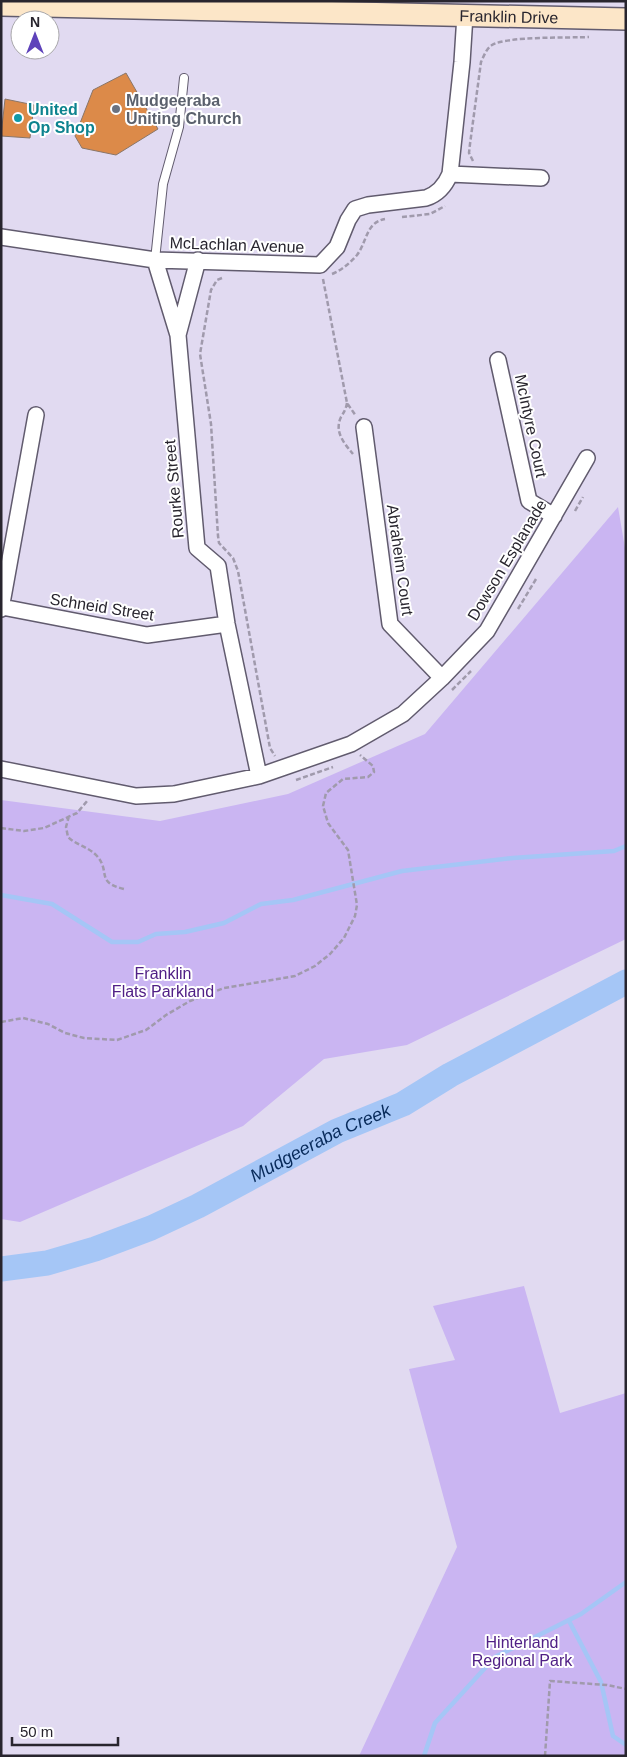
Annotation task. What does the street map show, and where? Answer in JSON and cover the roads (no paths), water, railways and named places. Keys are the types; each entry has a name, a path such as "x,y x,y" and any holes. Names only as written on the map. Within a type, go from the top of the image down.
{"main road":[{"name":"Franklin Drive","path":"1,5 279,6 626,19"}],"street":[{"name":"McLachlan Avenue","path":"1,237 155,260 320,265 337,247 348,220 356,209 368,205 426,198 435,195 446,183 450,174 462,62 465,12"},
{"path":"450,174 541,178"},
{"name":"Rourke Street","path":"155,260 178,335 197,548 218,566 227,624 259,776"},
{"name":"Rourke Street","path":"178,335 198,260"},
{"name":"McIntyre Court","path":"498,360 529,501 554,516"},
{"path":"1,608 36,415"},
{"name":"Abraheim Court","path":"364,427 390,624 442,678"},
{"name":"Dowson Esplanade","path":"1,769 136,796 174,794 259,776 284,768 354,752 403,714 442,678 487,631 587,458"},
{"name":"Schneid Street","path":"1,608 147,635 227,624"}],"lane":[{"path":"155,260 163,184 179,127 184,78"}],"waterway":[{"path":"1,895 52,904 112,942 138,942 156,934 185,932 224,923 261,904 293,900 402,871 513,858 614,851 626,846"},
{"name":"Mudgeeraba Creek","path":"1,1269 47,1263 95,1249 151,1228 198,1206 337,1131 403,1104 450,1075 626,982"},
{"path":"424,1756 435,1723 495,1657 581,1614 626,1582"},
{"path":"569,1621 601,1682 613,1736 626,1745"}],"place":[{"name":"Mudgeeraba Uniting Church","path":"116,109"},
{"name":"United Op Shop","path":"18,118"}],"park label":[{"name":"Franklin Flats Parkland","path":"163,982"},
{"name":"Hinterland Regional Park","path":"522,1651"}]}
